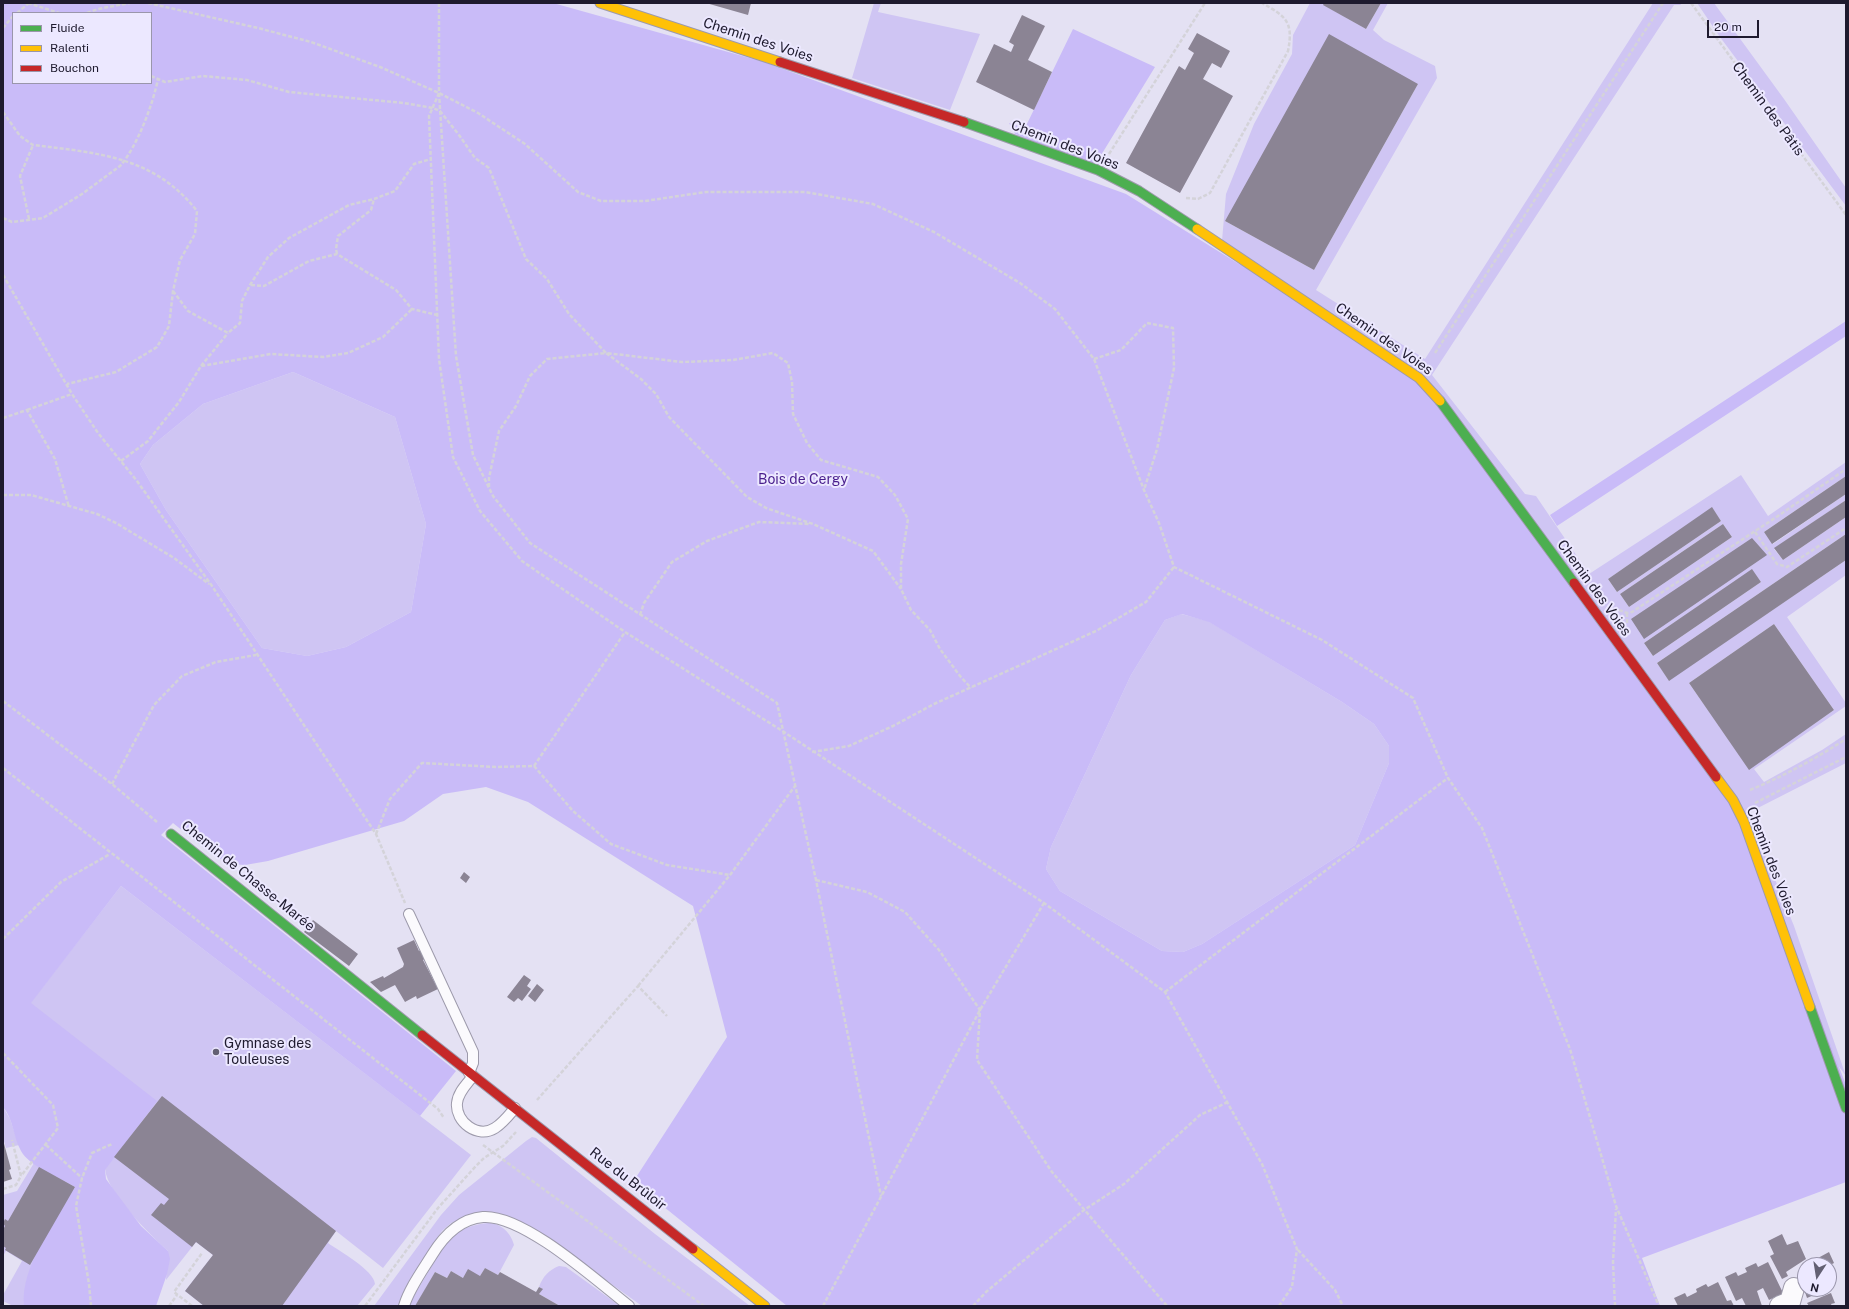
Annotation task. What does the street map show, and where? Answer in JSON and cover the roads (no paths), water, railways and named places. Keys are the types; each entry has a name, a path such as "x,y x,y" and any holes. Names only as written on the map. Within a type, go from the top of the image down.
{"street":[{"name":"Chemin des Voies","path":"600,3 974,125 1098,170 1139,191 1419,378 1434,392 1733,800 1744,822 1846,1108"},
{"name":"Chemin de Chasse-Marée","path":"171,834 403,1018 439,1050 471,1075"},
{"name":"Rue du Brûloir","path":"471,1075 526,1116 765,1306"},
{"path":"1780,1306 1790,1302 1794,1288"}],"lane":[{"path":"409,914 473,1052 471,1075 457,1102 461,1120 476,1130 485,1131 494,1129 501,1124 514,1108"},
{"path":"404,1306 424,1268 442,1239 451,1230 467,1221 481,1217 492,1217 509,1221 531,1234 566,1257 629,1306"}],"place":[{"name":"Gymnase des Touleuses","path":"216,1052"}],"park label":[{"name":"Bois de Cergy","path":"803,480"}]}
